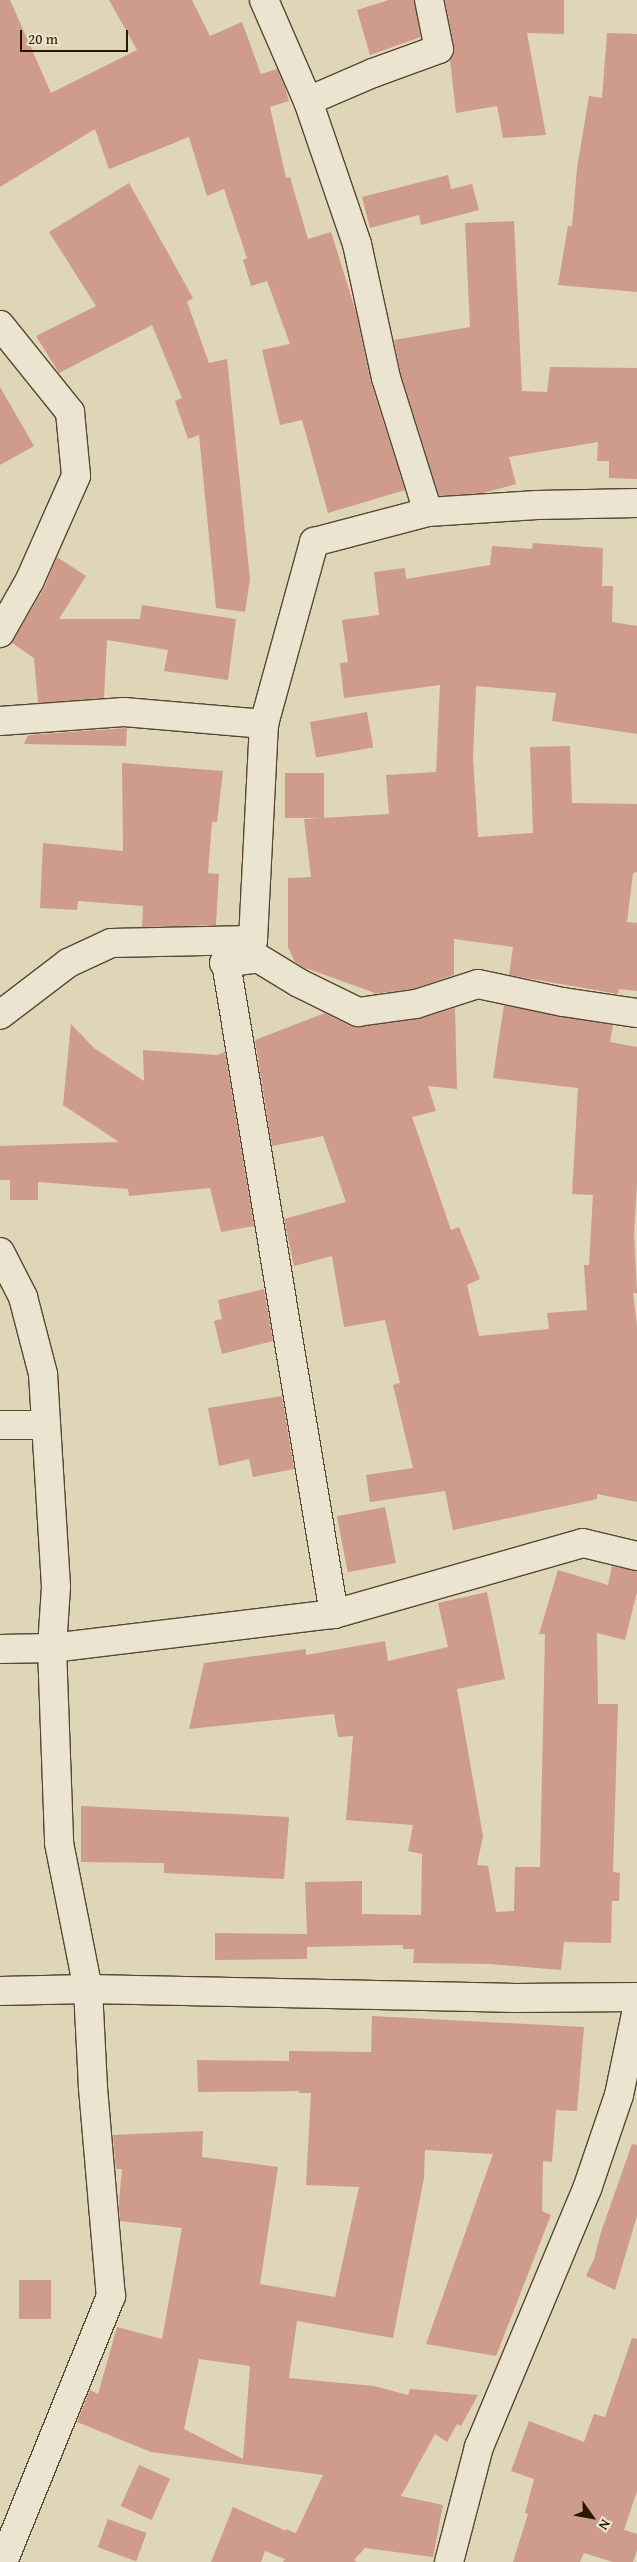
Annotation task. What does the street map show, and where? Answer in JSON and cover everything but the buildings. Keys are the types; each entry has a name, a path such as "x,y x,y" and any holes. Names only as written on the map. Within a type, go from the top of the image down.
{"street":[{"path":"264,0 308,101 357,244 386,378 428,512"},
{"path":"308,101 373,73 439,49 429,0"},
{"path":"0,634 30,580 76,476 70,412 1,328"},
{"path":"0,1015 68,963 112,943 253,940 264,724 314,542 428,512 537,505 637,503"},
{"path":"0,721 124,712 264,724"},
{"path":"112,943 226,963 258,958 299,984 358,1012 416,1004 478,984 563,1002 637,1013"},
{"path":"226,963 334,1614"},
{"path":"0,1252 23,1296 43,1374 56,1587 52,1648 59,1843 88,1989 93,2088 110,2296 6,2561"},
{"path":"0,1425 45,1424"},
{"path":"0,1648 52,1648 334,1614 583,1543 637,1556"},
{"path":"0,1991 88,1989 506,1998 637,1998"},
{"path":"449,2562 479,2447 587,2189 619,2095 637,2009"}]}
